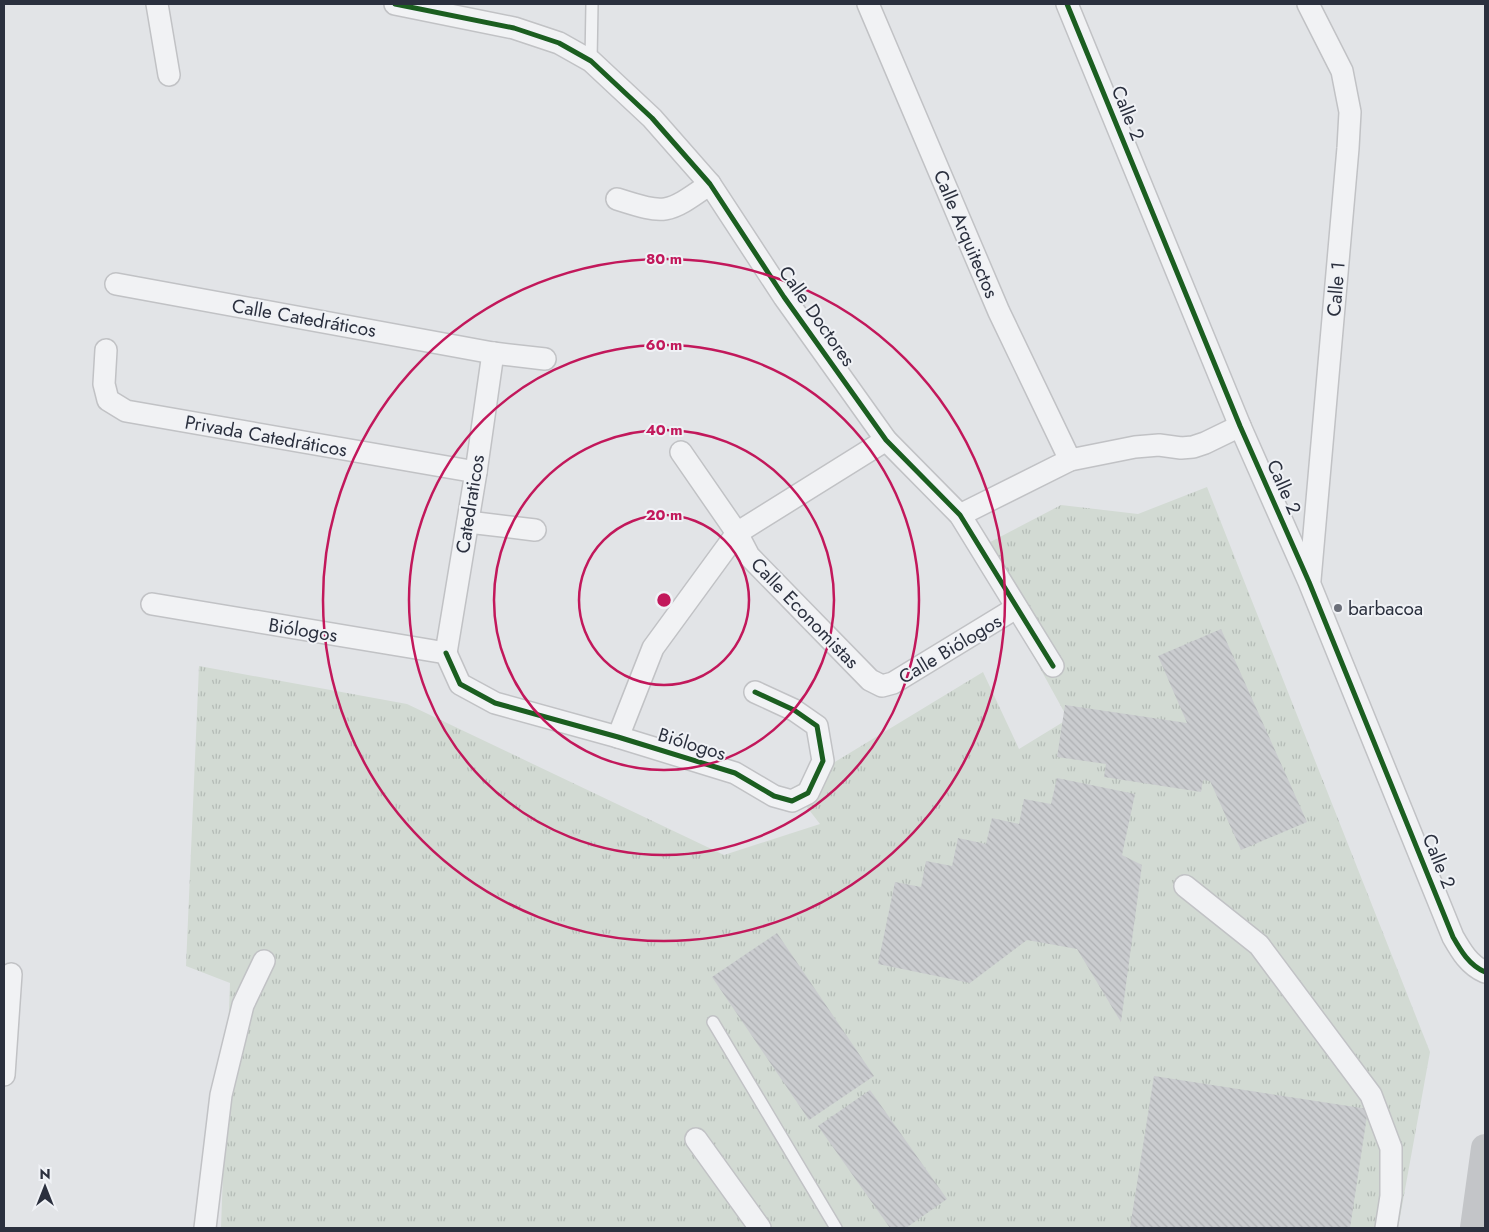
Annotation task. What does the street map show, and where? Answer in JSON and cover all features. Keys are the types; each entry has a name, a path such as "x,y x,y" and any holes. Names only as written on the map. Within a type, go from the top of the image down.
{"street":[{"path":"156,4 169,75"},
{"name":"Calle Doctores","path":"395,4 514,28 559,43 585,57 652,118 710,184 784,297 886,440 960,515 1052,666"},
{"name":"Calle Arquitectos","path":"868,4 999,312 1070,460"},
{"name":"Calle 2","path":"1067,4 1240,426 1309,582 1453,937 1464,956 1485,972"},
{"name":"Calle 1","path":"1308,4 1342,71 1350,112 1309,582"},
{"path":"617,199 650,209 668,210 710,184"},
{"name":"Calle Catedráticos","path":"116,284 493,353 545,359"},
{"name":"Privada Catedráticos","path":"106,350 104,384 108,400 126,411 476,472"},
{"name":"Catedraticos","path":"446,654 476,472 493,353"},
{"path":"960,515 1070,460 1135,447 1159,445 1181,448 1193,447 1240,426"},
{"path":"618,737 653,648 736,533 886,440"},
{"name":"Calle Economistas","path":"681,452 736,533 749,556 870,680 882,686"},
{"path":"468,522 535,530"},
{"name":"Biólogos","path":"152,604 446,654 460,684 495,703 618,737 735,773 774,796 792,801 808,793 824,761 817,726 794,710 755,692"},
{"name":"Calle Biólogos","path":"882,686 893,683 1016,608"},
{"path":"1185,886 1259,945 1371,1096 1391,1148 1392,1196 1386,1228"},
{"path":"205,1228 220,1094 243,1005 264,961"},
{"path":"4,1075 11,974"},
{"path":"696,1139 760,1228"},
{"path":"1474,1228 1485,1148"}],"lane":[{"path":"585,57 592,4"},
{"path":"713,1022 836,1228"}],"green space":[{"path":"1207,487 1430,1052 1398,1228 221,1228 230,983 186,966 199,666 407,704 724,855 820,824 792,788 983,672 1019,749 1068,719 975,550 1061,505 1138,514"}],"building":[{"path":"1221,629 1307,822 1241,850 1210,781 1203,780 1201,792 1104,777 1106,764 1057,757 1065,705 1187,723 1158,656"},
{"path":"1057,778 1135,794 1122,855 1142,865 1121,1022 1077,949 1027,940 970,983 878,964 895,882 921,887 926,861 952,866 958,838 986,844 992,818 1019,824 1024,799 1051,804"},
{"path":"777,933 874,1076 809,1120 712,977"},
{"path":"1154,1076 1368,1109 1350,1228 1130,1228"},
{"path":"870,1090 947,1199 906,1228 890,1228 818,1126"}],"cycle path":[{"path":"395,4 514,28 559,43 591,61 652,118 710,184 784,297 886,440 960,515 1053,666"},
{"path":"1067,4 1240,426 1309,582 1453,937 1470,962 1485,972"},
{"path":"446,653 460,684 495,703 618,737 735,773 774,796 792,801 808,793 823,761 817,726 794,710 755,692"}],"place":[{"name":"barbacoa","path":"1338,608"}]}
